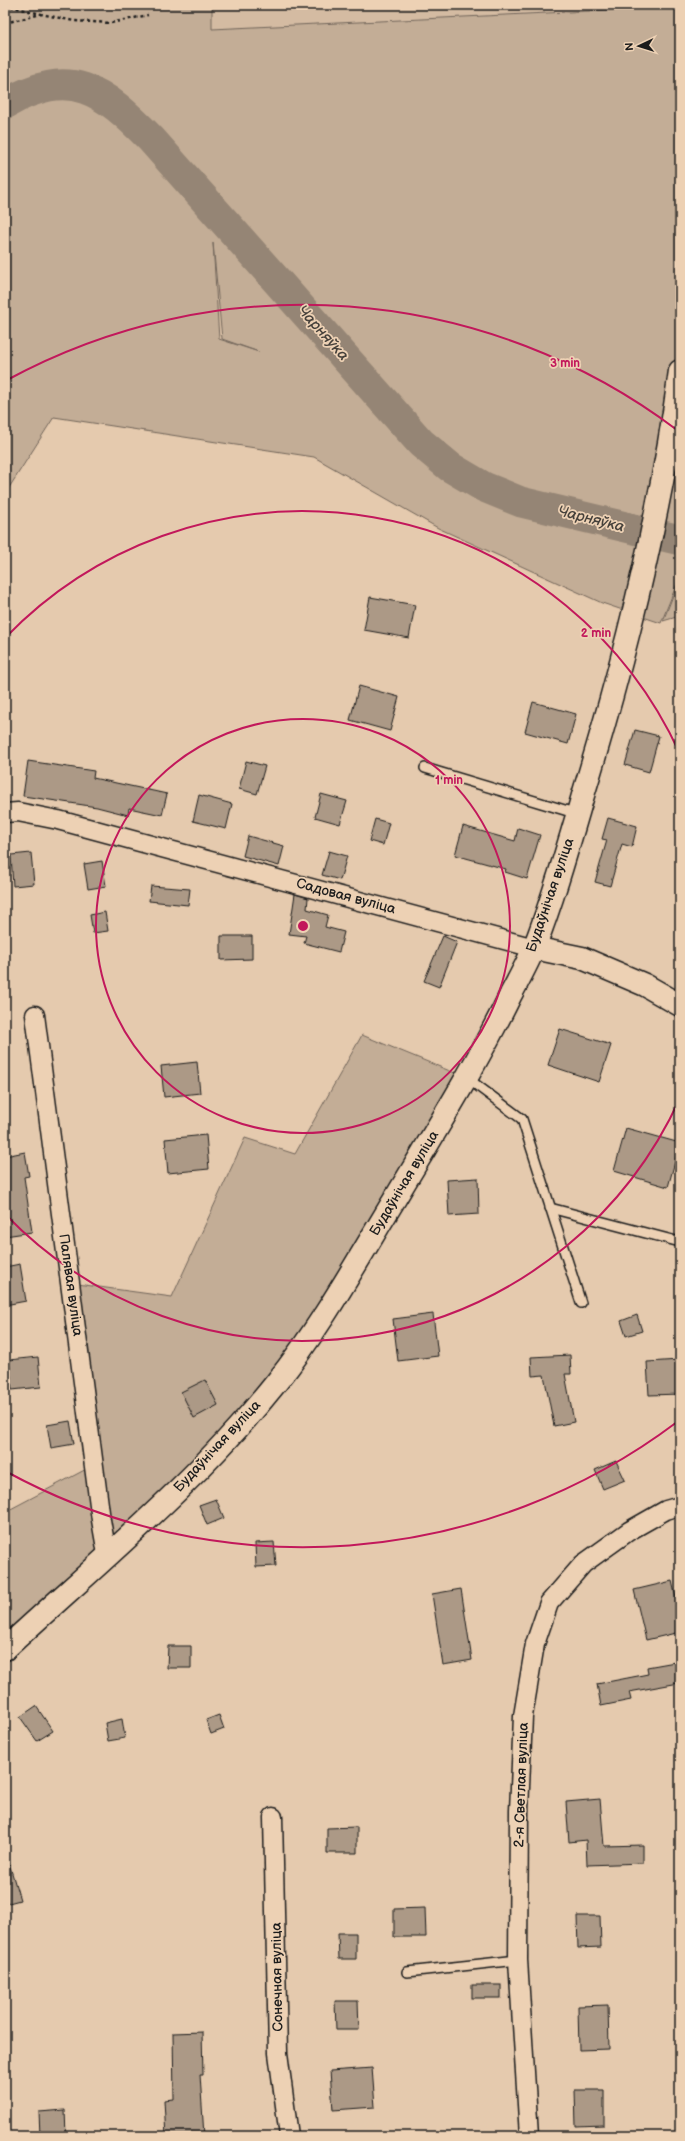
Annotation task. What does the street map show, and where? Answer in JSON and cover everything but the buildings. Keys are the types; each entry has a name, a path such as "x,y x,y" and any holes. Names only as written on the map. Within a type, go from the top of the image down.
{"main road":[{"name":"Будаўнічая вуліца","path":"5,1649 191,1477 235,1431 278,1381 316,1327 467,1078 534,948 578,814 614,694 634,614 671,440 680,371"},
{"name":"Садовая вуліца","path":"534,948 582,958 645,985 680,1005"}],"street":[{"name":"Садовая вуліца","path":"5,813 18,812 58,820 534,948"},
{"name":"Палявая вуліца","path":"35,1015 101,1520 107,1554"},
{"name":"2-я Светлая вуліца","path":"529,2136 518,1960 519,1811 523,1716 535,1644 549,1603 583,1564 635,1527 666,1510 680,1506"},
{"name":"Сонечная вуліца","path":"273,1817 278,2053 289,2136"}],"lane":[{"path":"425,768 578,814"},
{"path":"467,1078 522,1119 581,1303"},
{"path":"550,1208 680,1242"},
{"path":"406,1972 518,1960"}],"path":[{"path":"5,5 74,21 111,23 148,15"},
{"path":"5,23 41,14"}],"shaded area":[{"path":"5,5 212,5 212,29 673,7 680,12 680,576 661,623 602,603 438,528 314,457 54,417 5,494","holes":["213,243 222,339 259,352 219,339"]},
{"path":"212,5 673,5 673,7 212,29"},
{"path":"680,578 680,616 663,621"},
{"path":"362,1035 467,1078 278,1381 5,1649 5,1512 94,1465 70,1283 172,1297 245,1138 295,1154"}],"waterway":[{"name":"Чарняўка","path":"5,104 28,92 49,86 68,85 85,88 101,96 117,107 151,139 421,443 450,467 484,487 521,502 680,540"}]}
